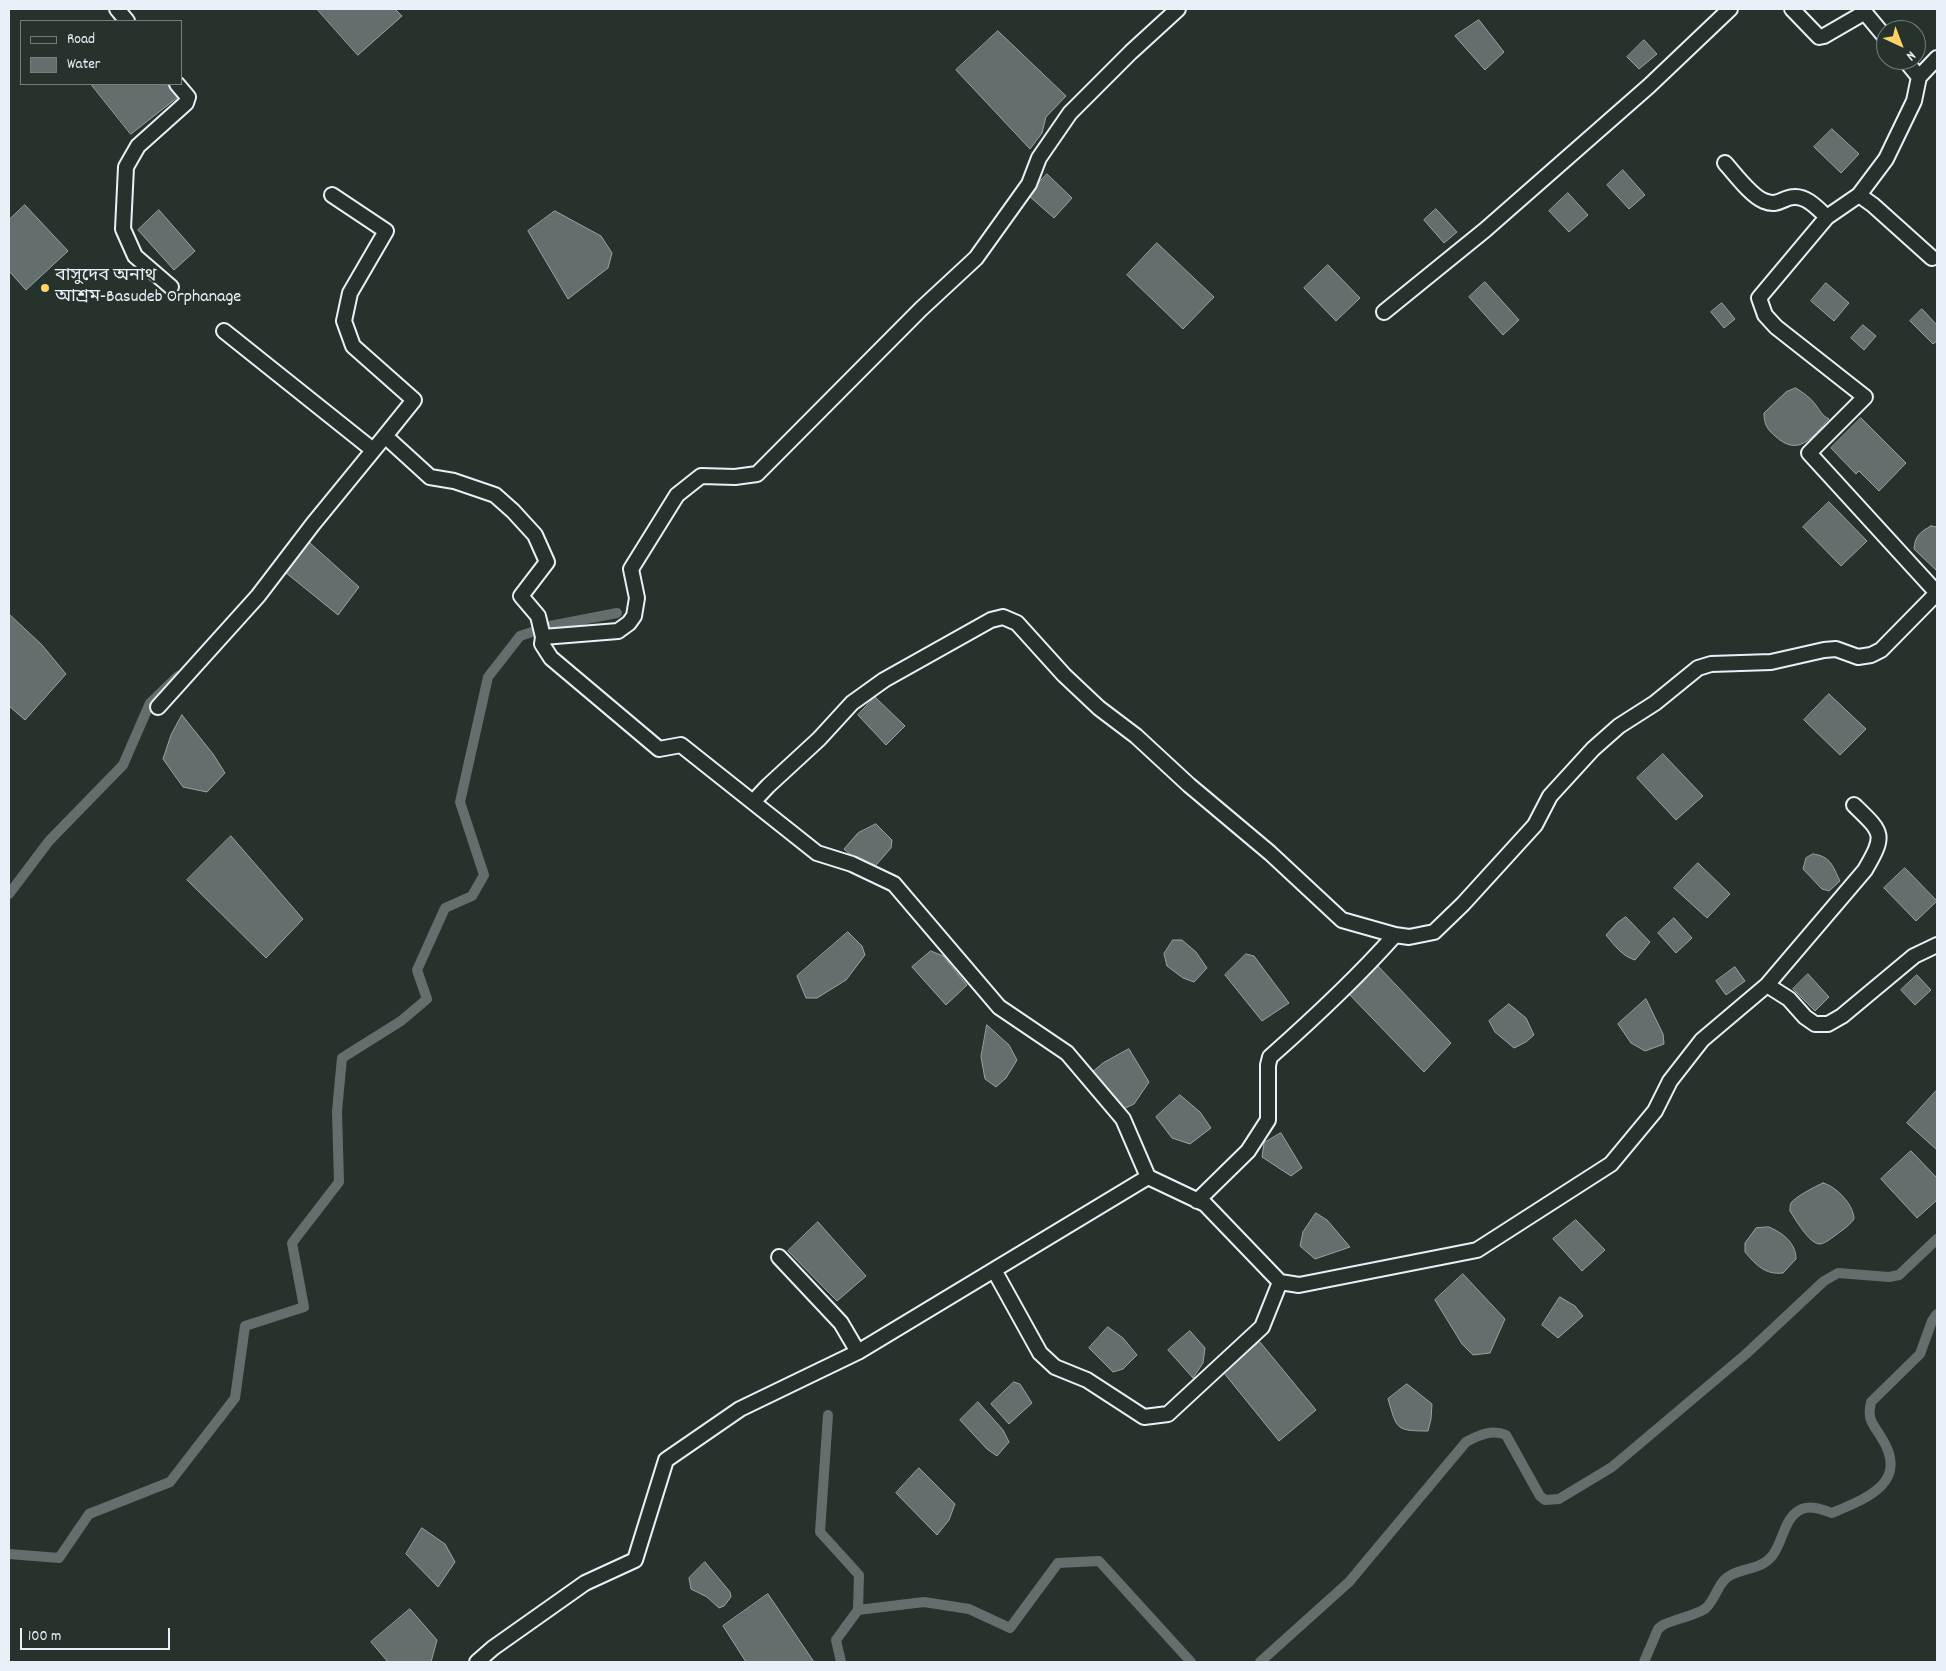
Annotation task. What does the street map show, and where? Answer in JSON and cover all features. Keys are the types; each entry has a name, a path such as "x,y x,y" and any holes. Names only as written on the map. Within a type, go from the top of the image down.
{"street":[{"path":"117,9 126,20"},
{"path":"543,637 618,631 629,623 634,616 636,598 631,569 677,495 701,476 735,477 757,474 921,309 976,258 1029,184 1038,158 1070,113 1131,52 1178,9"},
{"path":"1384,312 1485,230 1676,62 1730,9"},
{"path":"1792,9 1810,30 1819,37 1862,14 1866,14 1876,26"},
{"path":"753,802 819,739 852,703 884,680 991,620 1003,617 1017,623 1064,675 1100,708 1136,736 1188,785 1270,853 1342,920 1395,936 1409,937 1434,932 1463,904 1535,826 1550,796 1593,749 1618,726 1656,703 1698,668 1711,664 1772,662 1836,649 1858,657 1871,655 1881,650 1937,593 1808,453 1865,397 1776,327 1765,315 1759,298 1827,217 1859,195 1886,159 1914,101 1920,77 1937,58"},
{"path":"1914,70 1920,77"},
{"path":"171,287 135,256 123,229 126,167 138,146 186,103 188,97 178,85"},
{"path":"1724,163 1746,187 1763,201 1774,204 1794,196 1809,201 1827,217"},
{"path":"158,707 258,596 313,524 414,400 353,346 344,321 350,293 386,232 332,195"},
{"path":"1859,195 1873,205 1932,258"},
{"path":"224,331 374,450"},
{"path":"385,436 430,477 454,481 495,496 513,511 535,535 547,562 521,596 538,616 543,637 542,644 551,658 659,749 681,745 817,853 852,864 894,884 999,1007 1067,1053 1123,1119 1148,1177 1205,1204 1280,1282 1300,1286 1477,1250 1610,1164 1655,1111 1670,1081 1702,1040 1767,985 1865,870 1877,848 1880,835 1875,826 1854,805"},
{"path":"1198,1201 1248,1151 1268,1120 1268,1065 1270,1057 1318,1015 1395,936"},
{"path":"1767,985 1789,999 1805,1017 1815,1024 1828,1024 1842,1016 1914,956 1937,945"},
{"path":"477,1662 586,1583 635,1560 666,1460 740,1409 858,1352 1148,1177"},
{"path":"779,1257 840,1323 858,1352"},
{"path":"994,1270 1040,1353 1055,1368 1087,1380 1144,1417 1168,1414 1262,1327 1280,1282"}],"water":[{"path":"317,9 395,9 402,16 358,55"},
{"path":"1479,20 1504,52 1485,70 1455,36"},
{"path":"998,31 1066,96 1046,117 1042,133 1030,149 956,70"},
{"path":"1644,40 1657,54 1639,69 1627,57"},
{"path":"92,85 168,85 178,97 131,134"},
{"path":"1832,129 1859,154 1841,173 1814,147"},
{"path":"1623,170 1645,195 1629,209 1607,185"},
{"path":"1047,174 1072,198 1054,218 1028,195"},
{"path":"1568,193 1588,215 1569,232 1549,211"},
{"path":"25,205 68,251 26,290 9,271 9,220"},
{"path":"1436,209 1457,232 1444,243 1424,220"},
{"path":"159,210 195,251 174,270 138,230"},
{"path":"555,211 601,236 612,253 608,268 568,299 528,231"},
{"path":"1157,243 1214,297 1183,329 1127,275"},
{"path":"1328,265 1360,298 1336,321 1304,288"},
{"path":"1485,282 1519,320 1503,335 1469,297"},
{"path":"1826,283 1849,303 1834,321 1811,301"},
{"path":"1722,303 1735,319 1724,328 1711,312"},
{"path":"1922,309 1937,325 1937,341 1933,344 1910,321"},
{"path":"1863,325 1876,336 1864,350 1851,338"},
{"path":"1796,388 1811,399 1822,414 1829,419 1811,438 1798,445 1791,445 1770,431 1765,423 1764,413 1786,392"},
{"path":"1861,418 1906,463 1879,491 1859,471 1856,474 1831,448"},
{"path":"1829,502 1867,541 1841,566 1803,527"},
{"path":"1931,526 1937,527 1937,571 1914,549 1919,535"},
{"path":"310,543 359,587 338,615 285,572"},
{"path":"9,614 42,645 66,674 25,720 9,706"},
{"path":"1829,694 1866,729 1840,755 1804,720"},
{"path":"875,697 905,726 886,745 858,715"},
{"path":"182,715 213,754 225,773 207,792 183,787 163,759 171,735"},
{"path":"1663,754 1703,796 1676,820 1637,778"},
{"path":"876,824 892,840 891,848 870,872 844,849 858,833"},
{"path":"231,836 303,919 266,958 187,880"},
{"path":"1813,854 1824,857 1831,863 1840,881 1829,891 1822,889 1803,869 1806,858"},
{"path":"1698,863 1730,894 1707,918 1674,888"},
{"path":"1905,868 1937,901 1916,921 1884,888"},
{"path":"1626,917 1650,942 1635,960 1622,953 1606,935 1617,923"},
{"path":"1674,918 1692,938 1676,953 1658,933"},
{"path":"848,932 862,946 865,955 846,980 817,998 806,998 797,976"},
{"path":"1173,940 1182,940 1196,952 1207,968 1194,982 1183,978 1167,966 1164,954"},
{"path":"931,951 943,956 967,985 946,1005 912,967"},
{"path":"1246,954 1254,956 1289,1003 1262,1021 1225,975"},
{"path":"1377,965 1451,1043 1424,1072 1348,993"},
{"path":"1735,967 1745,981 1726,995 1716,981"},
{"path":"1808,974 1829,997 1815,1011 1793,989"},
{"path":"1917,975 1931,990 1915,1005 1901,990"},
{"path":"1646,999 1663,1034 1664,1044 1645,1051 1631,1043 1618,1024"},
{"path":"1509,1004 1526,1018 1534,1035 1526,1042 1514,1048 1495,1032 1489,1021"},
{"path":"987,1025 1009,1045 1017,1060 1006,1078 996,1087 985,1079 981,1057"},
{"path":"1129,1049 1149,1082 1134,1104 1121,1110 1091,1073 1103,1063"},
{"path":"1937,1090 1937,1150 1907,1123"},
{"path":"1180,1095 1200,1112 1211,1128 1190,1144 1172,1138 1156,1117"},
{"path":"1281,1133 1302,1168 1291,1176 1262,1157 1264,1143"},
{"path":"1911,1151 1937,1178 1937,1200 1917,1218 1881,1179"},
{"path":"1823,1183 1839,1192 1848,1202 1854,1219 1847,1227 1825,1243 1819,1244 1811,1240 1790,1211 1790,1208 1791,1203 1797,1198"},
{"path":"1316,1213 1327,1220 1350,1247 1315,1259 1300,1246 1303,1232"},
{"path":"1576,1220 1605,1250 1582,1271 1553,1239"},
{"path":"818,1222 866,1276 837,1301 788,1251"},
{"path":"1769,1227 1788,1239 1794,1248 1796,1259 1783,1273 1766,1271 1745,1252 1745,1243 1756,1228"},
{"path":"1463,1274 1505,1319 1490,1353 1473,1355 1462,1344 1435,1300"},
{"path":"1560,1297 1575,1306 1583,1316 1558,1338 1542,1325"},
{"path":"1108,1327 1123,1338 1137,1355 1123,1369 1113,1372 1089,1348"},
{"path":"1190,1331 1205,1348 1203,1363 1193,1378 1168,1350"},
{"path":"1260,1342 1316,1410 1279,1441 1224,1373"},
{"path":"1014,1382 1020,1384 1032,1403 1009,1424 991,1404"},
{"path":"1407,1384 1432,1404 1428,1431 1403,1429 1393,1417 1388,1399"},
{"path":"978,1402 1003,1430 1009,1442 997,1456 987,1449 960,1420"},
{"path":"919,1468 955,1504 949,1520 937,1535 896,1493"},
{"path":"422,1528 445,1544 455,1562 438,1587 406,1554"},
{"path":"705,1562 730,1592 731,1597 724,1606 719,1608 707,1597 691,1589 689,1578"},
{"path":"768,1594 814,1662 746,1662 723,1626"},
{"path":"410,1609 437,1640 431,1662 388,1662 371,1642"}],"waterway":[{"path":"9,1554 59,1558 89,1514 170,1482 235,1398 245,1326 304,1307 292,1243 339,1182 337,1111 342,1058 401,1021 427,999 417,970 445,908 472,896 484,875 460,802 488,677 520,636 550,626 617,613"},
{"path":"9,894 49,841 123,765 150,703 178,676"},
{"path":"1260,1662 1349,1582 1466,1442 1481,1435 1491,1433 1506,1435 1540,1496 1545,1500 1559,1499 1612,1467 1746,1354 1824,1281 1838,1273 1889,1277 1899,1275 1937,1239"},
{"path":"1644,1662 1658,1629 1663,1625 1706,1608 1723,1581 1736,1573 1758,1566 1768,1560 1776,1551 1787,1524 1796,1512 1802,1509 1817,1508 1832,1513 1859,1501 1881,1486 1888,1477 1891,1466 1889,1453 1871,1421 1871,1402 1920,1354 1932,1321 1937,1314"},
{"path":"828,1415 820,1532 859,1575 858,1610 836,1640 841,1662"},
{"path":"858,1610 924,1602 969,1609 1010,1628 1058,1563 1099,1561 1191,1662"}],"place":[{"name":"বাসুদেব অনাথ আশ্রম-Basudeb Orphanage","path":"45,288"}]}
